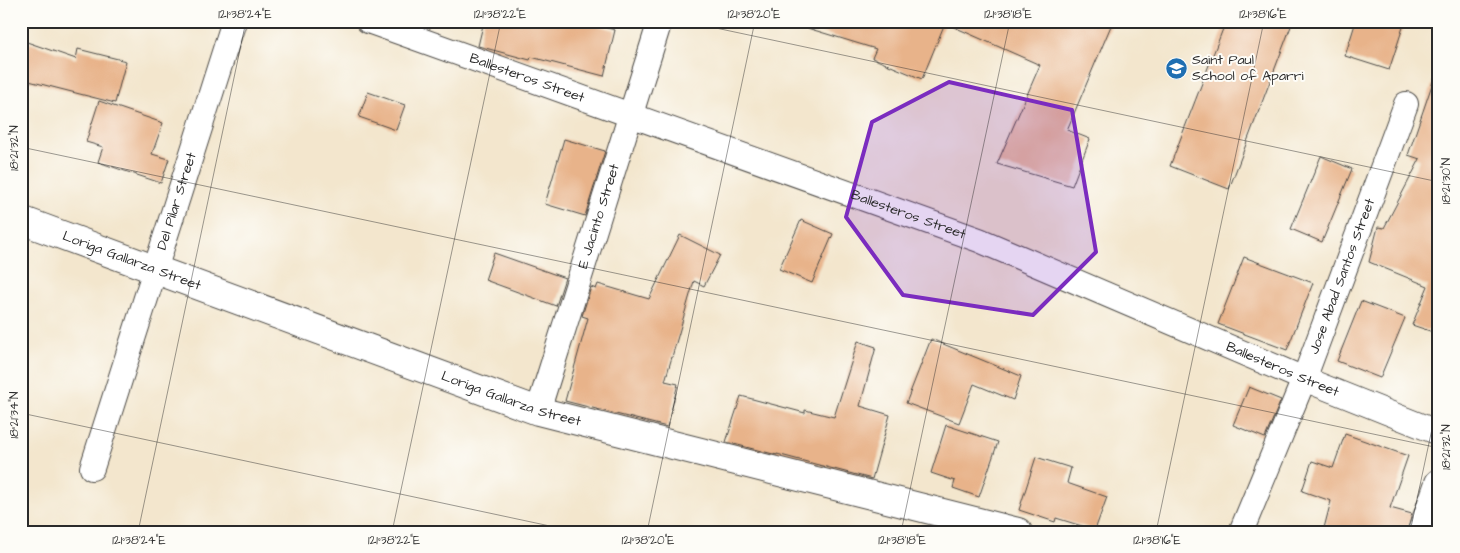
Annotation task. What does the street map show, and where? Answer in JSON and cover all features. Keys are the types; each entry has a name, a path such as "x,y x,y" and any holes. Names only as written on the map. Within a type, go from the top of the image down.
{"main road":[{"name":"Loriga Gallarza Street","path":"21,220 538,411 1018,532"},
{"path":"1422,532 1439,483"}],"street":[{"name":"Del Pilar Street","path":"92,468 234,21"},
{"name":"Ballesteros Street","path":"368,21 979,240 1304,380 1439,432"},
{"name":"E Jacinto Street","path":"538,411 660,21"},
{"name":"Jose Abad Santos Street","path":"1241,532 1304,380 1406,104"}],"highlighted area":[{"path":"949,82 1072,110 1096,252 1033,315 903,295 846,217 872,122"}],"building":[{"path":"484,21 580,21 615,30 604,76 531,57 530,60 478,46"},
{"path":"805,21 1113,21 1067,130 1090,139 1072,186 997,164 1040,65 945,23 922,79 872,58 876,49 804,27"},
{"path":"1226,21 1293,21 1229,189 1170,166"},
{"path":"1356,21 1405,21 1389,70 1345,56"},
{"path":"21,40 76,59 78,49 126,61 115,103 21,79"},
{"path":"1435,76 1439,76 1439,334 1412,325 1428,286 1369,262 1378,227 1384,228 1420,159 1408,155"},
{"path":"368,92 405,105 396,130 359,117"},
{"path":"99,101 163,123 152,154 169,159 161,183 98,162 103,147 86,142"},
{"path":"564,139 605,151 585,216 545,204"},
{"path":"1321,156 1352,169 1322,242 1291,229"},
{"path":"801,220 833,234 812,283 779,269"},
{"path":"680,235 720,255 704,286 694,281 665,381 678,384 667,427 565,401 588,318 582,316 591,287 596,289 598,284 649,299"},
{"path":"494,253 565,278 556,306 485,280"},
{"path":"1244,257 1313,283 1287,350 1218,324"},
{"path":"1361,301 1405,318 1380,378 1337,361"},
{"path":"931,339 1021,376 1013,400 974,384 959,423 906,403"},
{"path":"858,341 876,347 860,406 890,415 872,479 726,442 741,396 805,413 805,410 834,417"},
{"path":"1249,387 1281,400 1265,438 1233,425"},
{"path":"946,425 998,442 979,497 953,488 955,481 931,473"},
{"path":"1345,434 1408,456 1390,508 1412,514 1407,532 1323,532 1331,501 1302,491 1312,461 1333,468"},
{"path":"1036,457 1071,468 1067,483 1107,497 1095,530 1056,518 1055,522 1019,510"}],"place":[{"name":"Saint Paul School of Aparri","path":"1176,68"}]}
